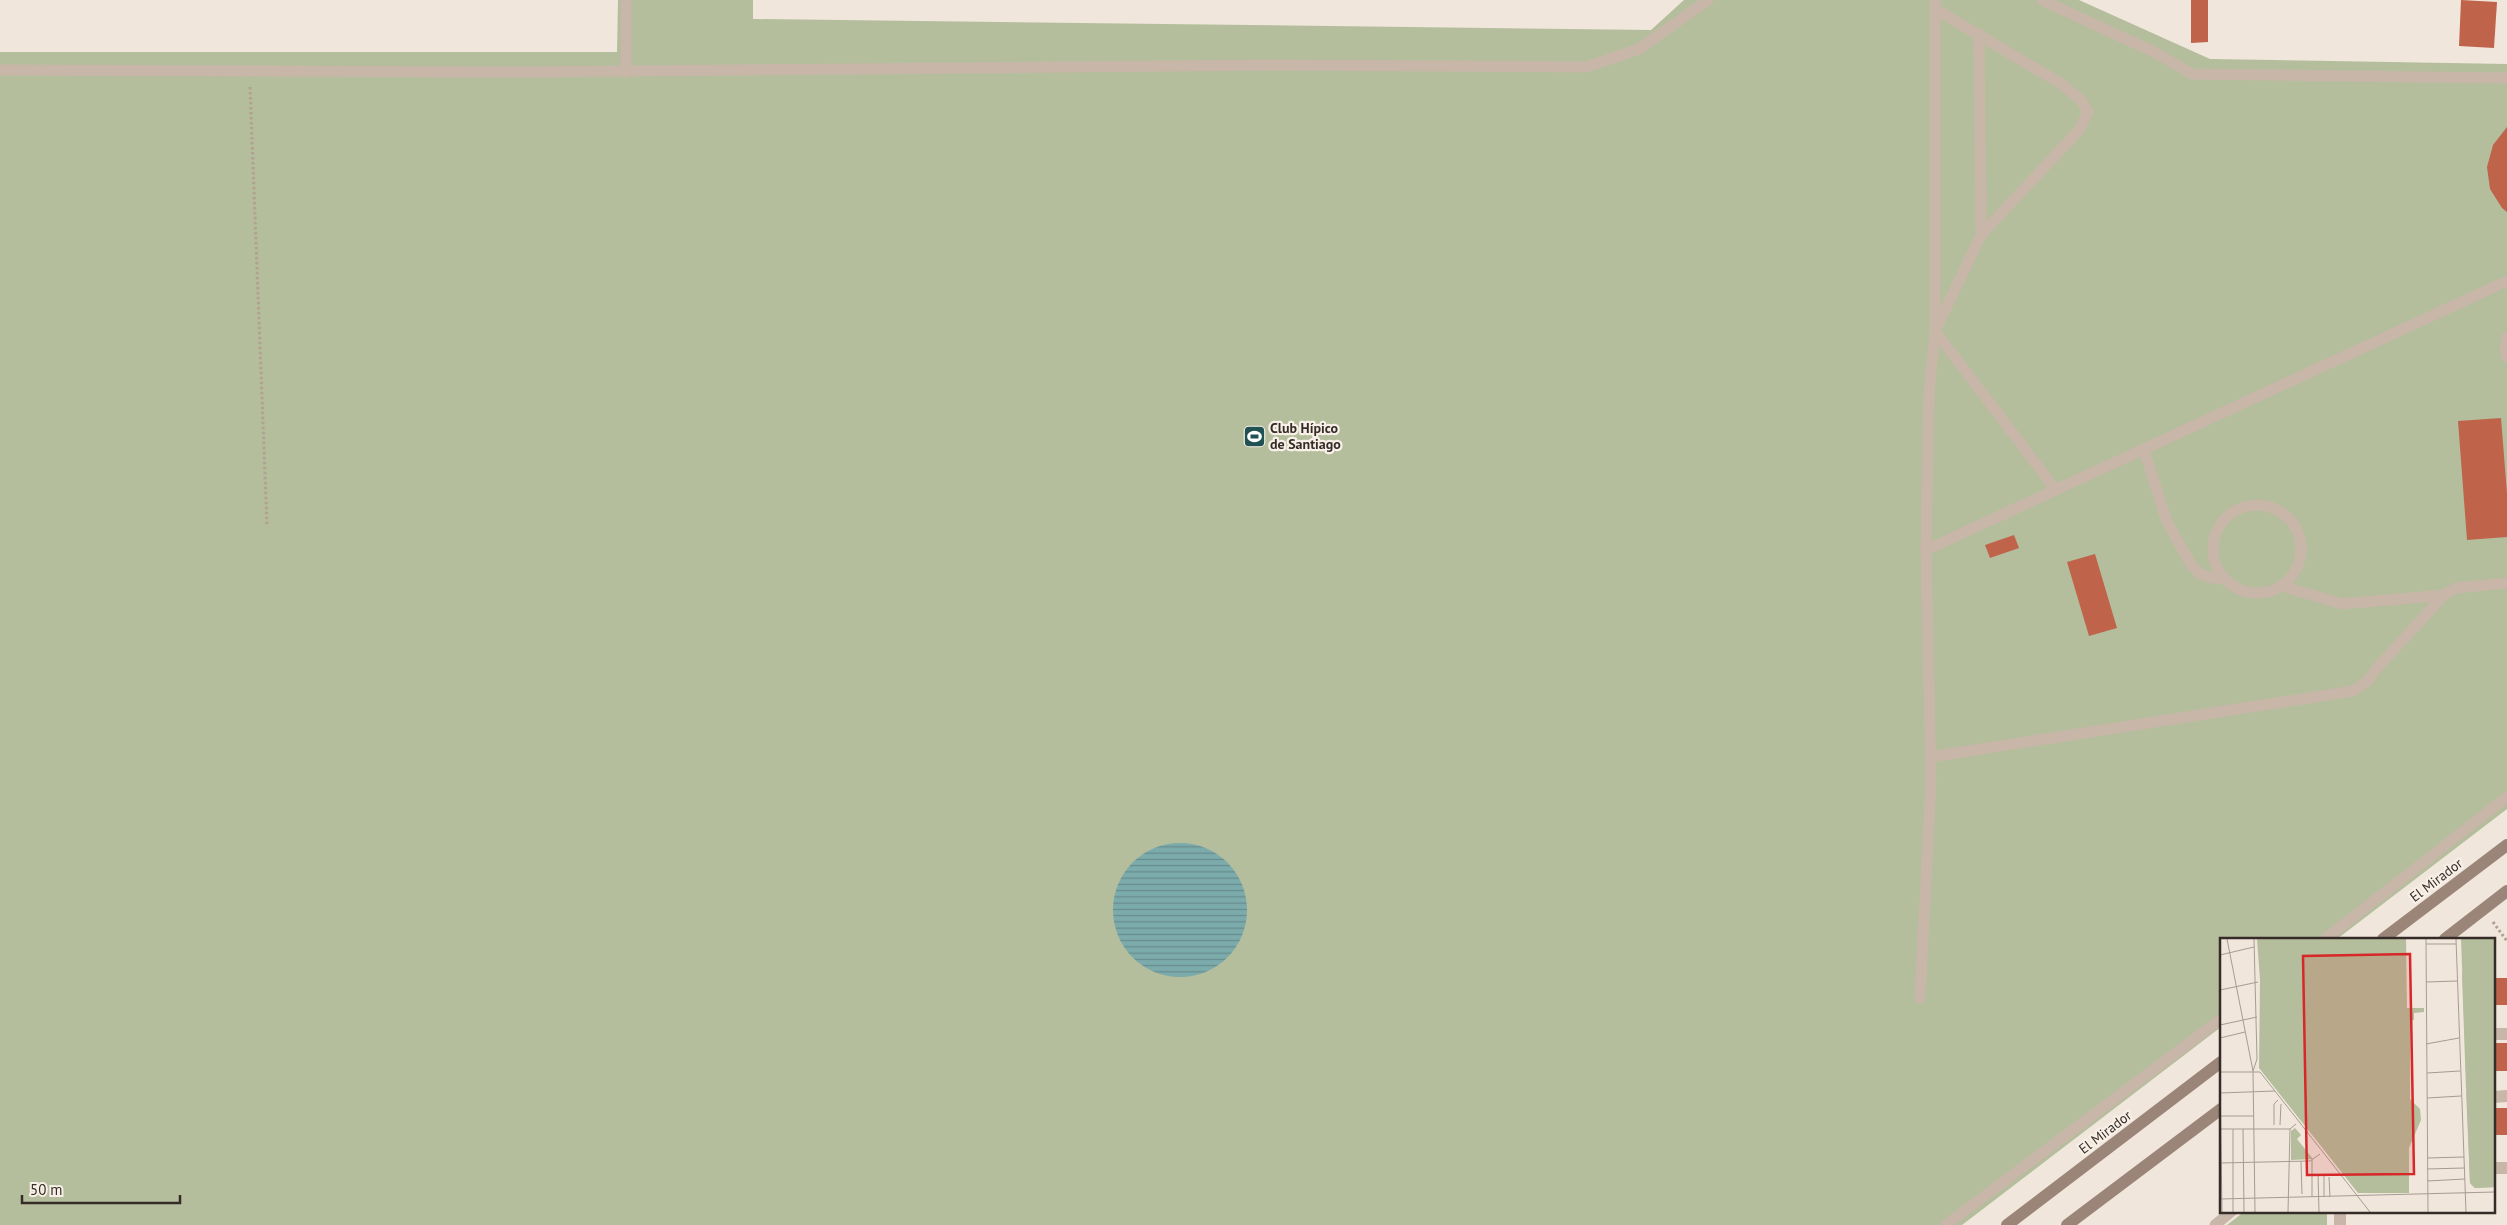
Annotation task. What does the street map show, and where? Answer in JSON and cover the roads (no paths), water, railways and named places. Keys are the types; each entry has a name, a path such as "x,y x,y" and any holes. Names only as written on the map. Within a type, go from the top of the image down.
{"main road":[{"name":"El Mirador","path":"2384,938 2507,845"},
{"path":"2446,938 2507,891"},
{"name":"El Mirador","path":"2007,1225 2220,1063"},
{"path":"2067,1225 2220,1110"}],"street":[{"path":"2494,1034 2507,1034"},
{"path":"2494,1097 2507,1096"},
{"path":"2494,1168 2507,1168"},
{"path":"2340,1212 2340,1225"}],"lane":[{"path":"626,0 626,72"},
{"path":"0,70 626,72 1276,65 1586,67 1639,49 1708,0"},
{"path":"2042,0 2156,53 2192,74 2507,78"},
{"path":"1935,4 1979,34 2060,84 2081,100 2088,112 2079,130 1981,235 1935,331"},
{"path":"1920,998 1930,757 1926,550 1929,393 1935,331 1935,4"},
{"path":"1979,34 1981,235"},
{"path":"1926,550 2507,282"},
{"path":"1935,331 2056,490"},
{"path":"2507,337 2505,351 2507,357"},
{"path":"2144,450 2167,522 2192,566 2200,574 2224,579"},
{"path":"2262,505 2282,513 2296,529 2300,539 2300,560 2290,579 2282,586 2262,593 2252,593 2236,588 2224,579 2218,570 2214,554 2214,538 2224,520 2242,508 2262,505"},
{"path":"1930,757 2353,691 2368,680 2444,595 2456,588 2507,583"},
{"path":"2282,586 2342,604 2444,595"},
{"path":"2326,938 2507,797"},
{"path":"1946,1225 2220,1020"},
{"path":"2215,1225 2231,1212"}],"water":[{"path":"1180,843 1206,848 1217,854 1227,863 1236,873 1242,884 1247,910 1242,936 1236,947 1227,957 1217,966 1206,972 1180,977 1154,972 1143,966 1133,957 1124,947 1118,936 1113,910 1118,884 1124,873 1133,863 1143,854 1154,848"}],"place":[{"name":"Club Hípico de Santiago","path":"1254,436"}]}
